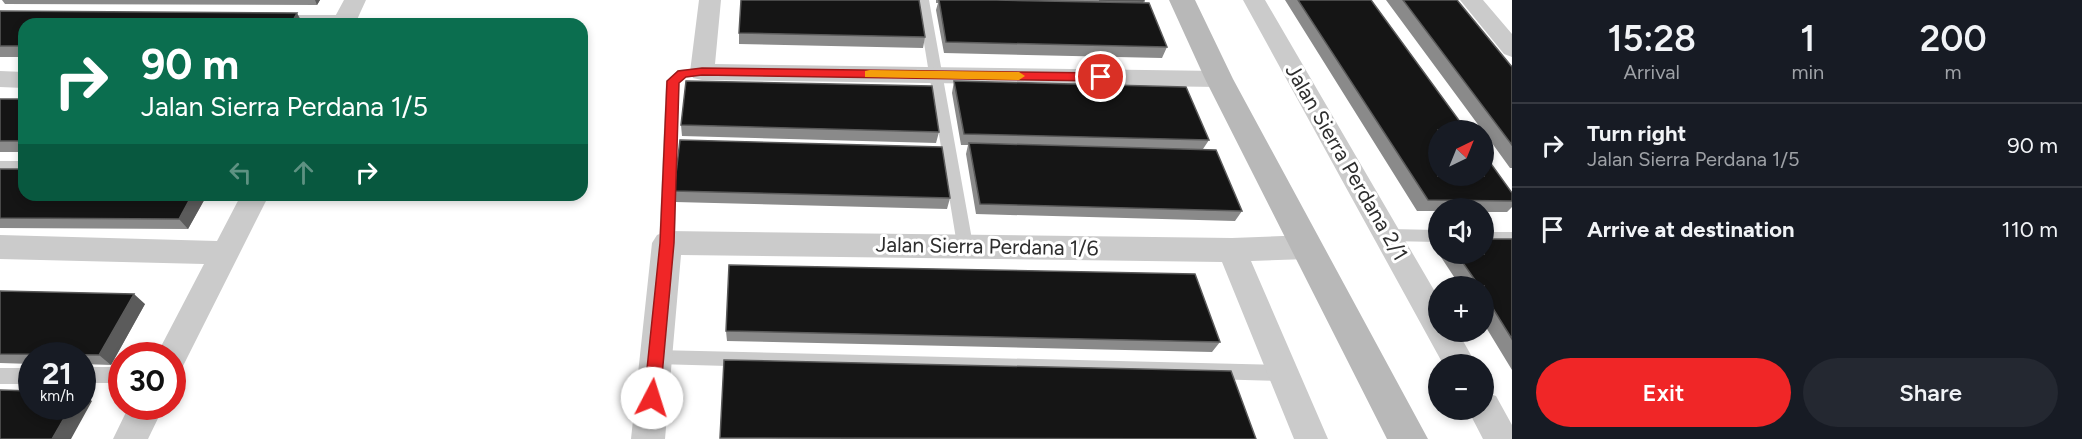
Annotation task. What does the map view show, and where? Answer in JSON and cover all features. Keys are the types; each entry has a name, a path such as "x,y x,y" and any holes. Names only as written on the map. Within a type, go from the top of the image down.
{"street":[{"path":"710,0 702,72 1219,79"},
{"path":"1182,0 1219,79 1408,439"},
{"name":"Jalan Sierra Perdana 2/1","path":"1254,0 1428,307"},
{"path":"1472,0 1512,49"},
{"path":"0,79 18,80"},
{"path":"179,342 252,201"},
{"path":"648,439 667,243"},
{"name":"Jalan Sierra Perdana 1/6","path":"667,243 1232,250 1308,247"},
{"path":"0,247 225,253"},
{"path":"1232,250 1311,439"},
{"path":"130,439 140,420"},
{"path":"1491,420 1501,439"}],"lane":[{"path":"923,0 965,245"},
{"path":"289,18 348,14"},
{"path":"667,243 673,81 682,74 702,72"},
{"path":"0,166 18,166"},
{"path":"1389,235 1428,236"},
{"path":"1494,238 1512,238"},
{"path":"656,357 1283,373"},
{"path":"0,376 18,376"}],"building":[{"path":"741,0 919,0 925,37 739,33"},
{"path":"939,0 1149,3 1167,47 946,42"},
{"path":"1298,0 1371,0 1459,120 1428,120 1428,186 1494,186 1494,168 1512,193 1512,201 1494,201 1494,198 1428,198 1428,200"},
{"path":"1403,0 1457,0 1512,67 1512,145"},
{"path":"0,11 297,13 294,18 18,18 18,46 0,46"},
{"path":"686,81 932,86 939,132 681,125"},
{"path":"954,81 1186,87 1209,140 964,134"},
{"path":"0,99 18,99 18,141 0,141"},
{"path":"680,140 942,147 950,198 674,191"},
{"path":"969,143 1216,150 1242,211 980,204"},
{"path":"0,169 18,169 18,201 189,201 179,219 0,218"},
{"path":"1494,239 1512,239 1512,339 1494,310 1494,276 1472,276 1464,264 1494,264"},
{"path":"729,265 1195,274 1220,342 726,331"},
{"path":"0,291 134,294 99,355 96,355 96,342 18,342 18,354 0,354"},
{"path":"724,360 1231,371 1256,439 720,438"},
{"path":"0,390 18,391 18,420 63,420 52,439 0,439"}],"slow traffic":[{"path":"870,74 1019,76"}],"route":[{"path":"652,398 667,243 673,81 682,74 702,72 1101,77"}]}
